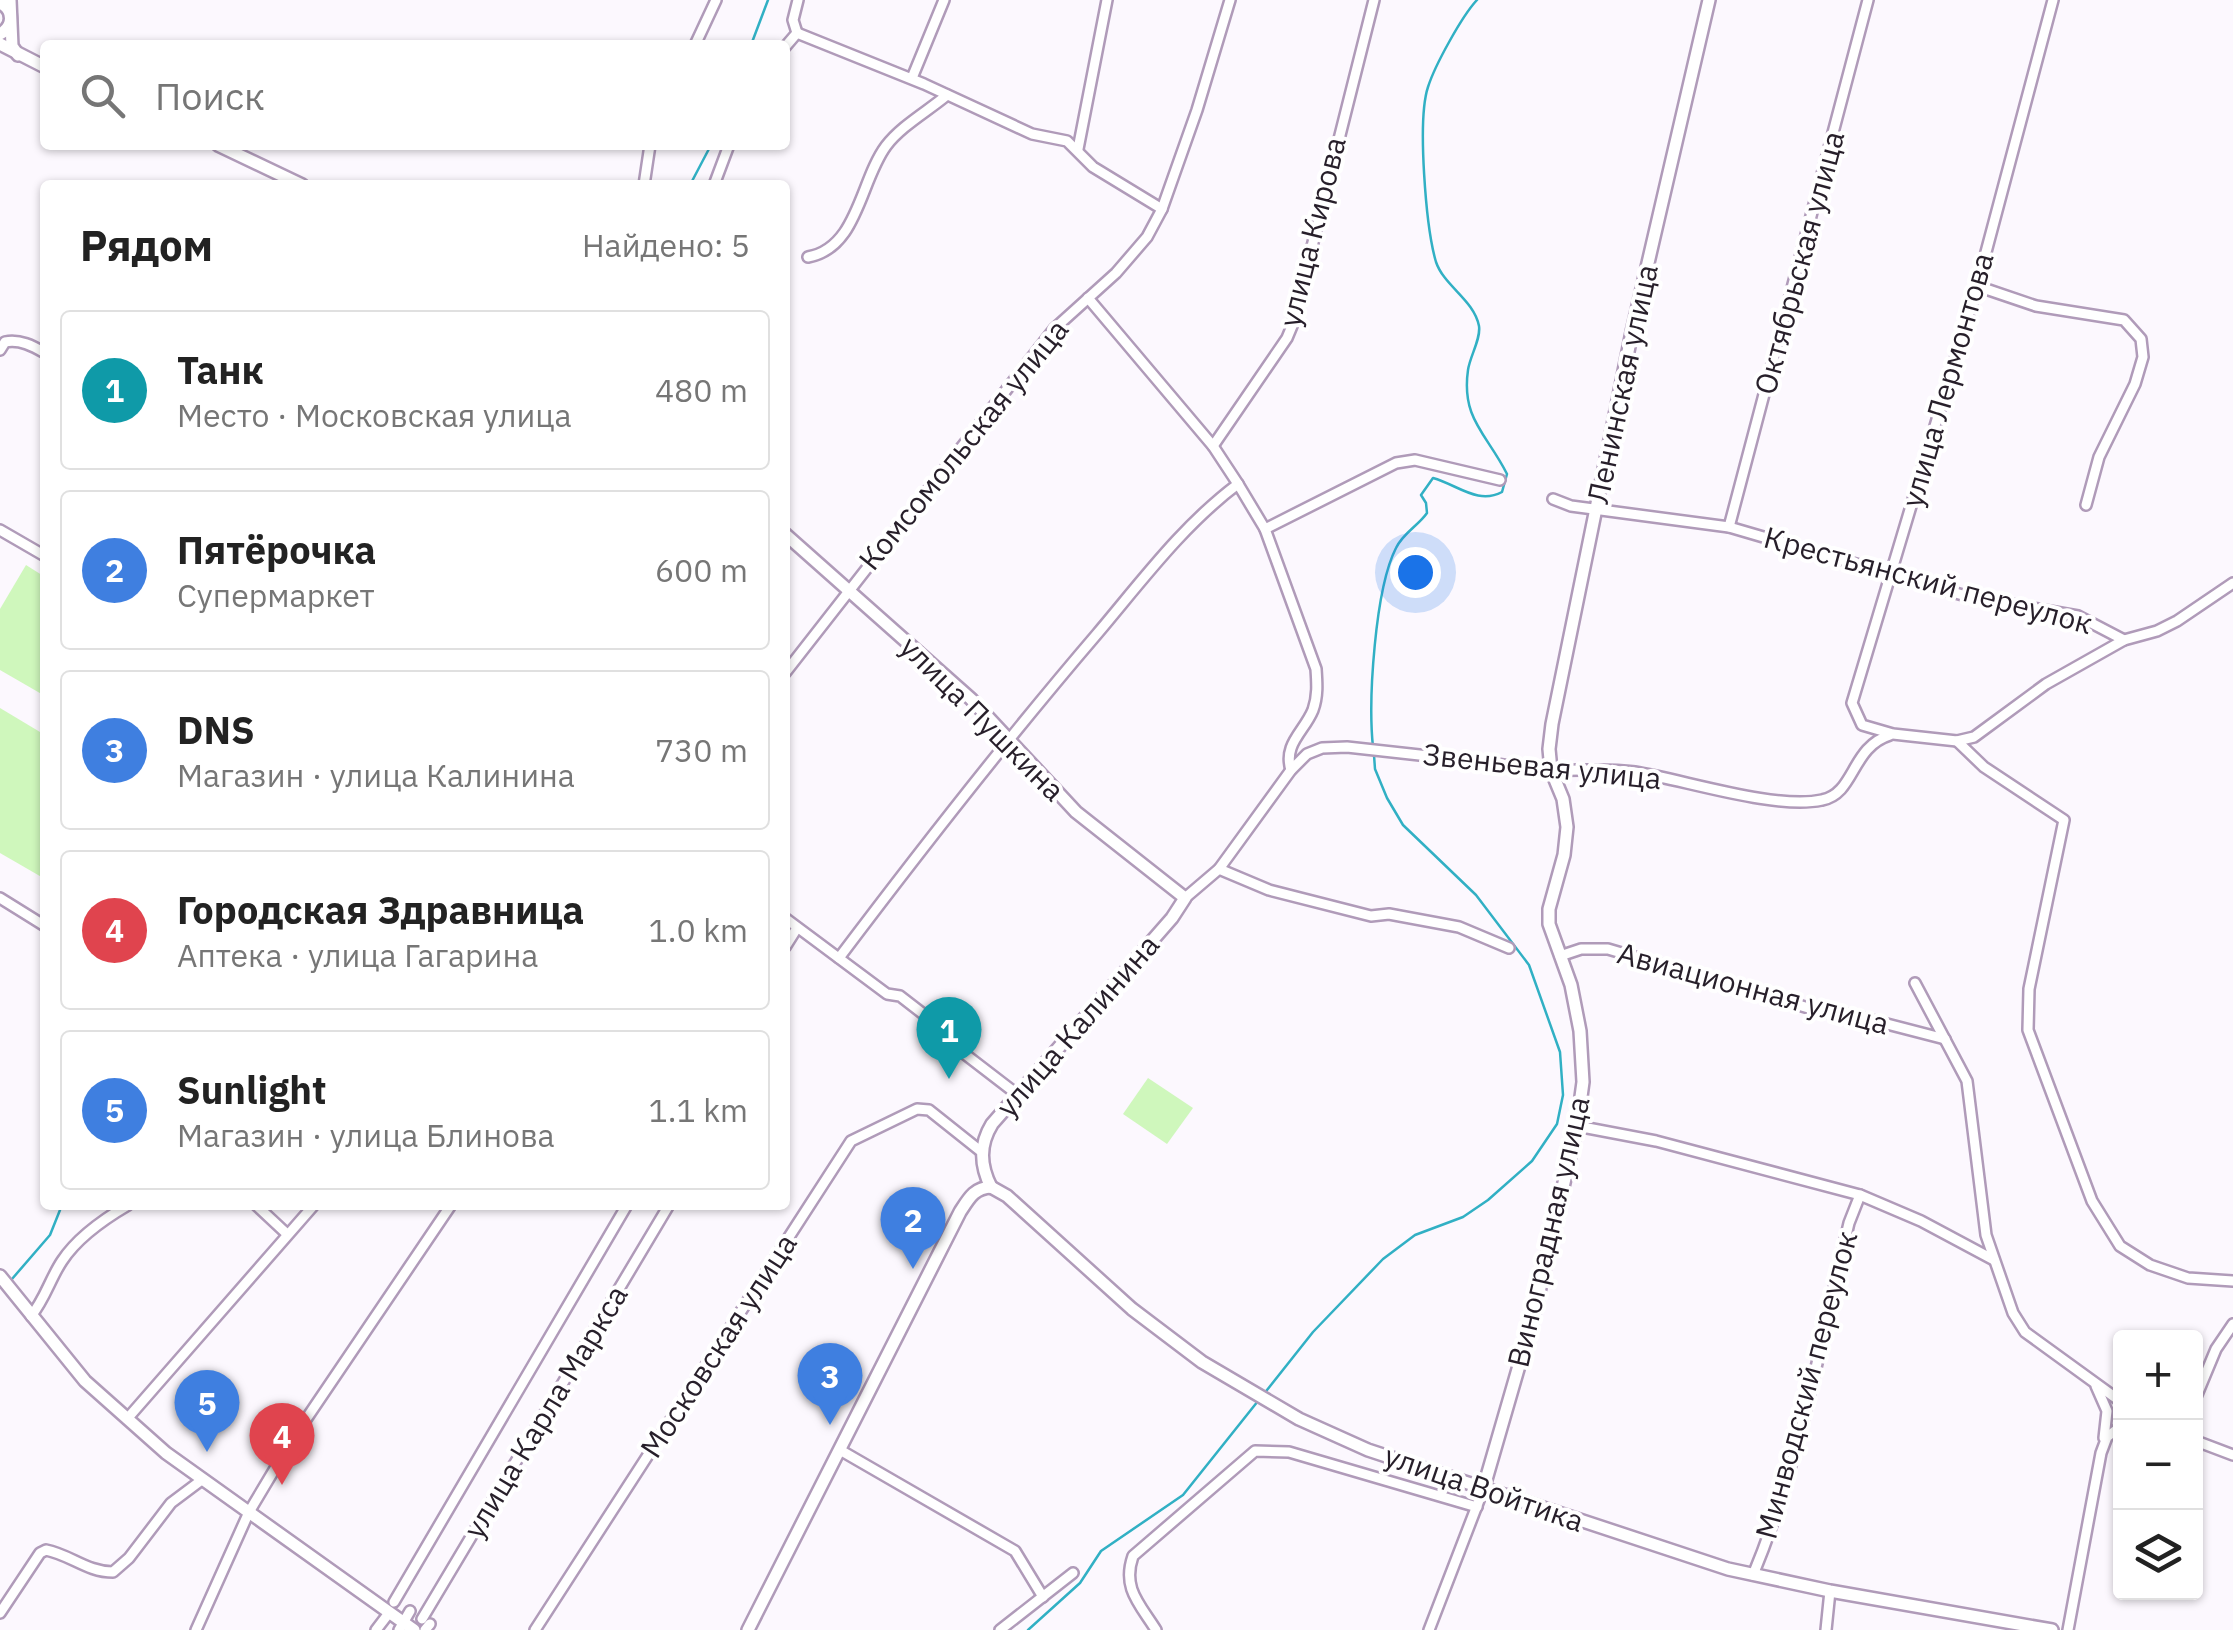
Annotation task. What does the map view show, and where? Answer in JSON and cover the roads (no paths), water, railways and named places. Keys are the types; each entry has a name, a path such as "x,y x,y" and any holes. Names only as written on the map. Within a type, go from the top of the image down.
{"main road":[{"path":"10,0 12,46 18,55"},
{"name":"Ленинская улица","path":"1551,770 1548,748 1552,724 1632,332 1709,0"},
{"path":"0,2 11,17 9,27 0,34"},
{"path":"0,44 40,65"},
{"path":"228,150 292,180"},
{"name":"улица Пушкина","path":"790,539 1010,737 1076,812 1185,898"},
{"name":"Виноградная улица","path":"1483,1490 1534,1314 1577,1126 1583,1082 1580,1031 1571,985 1549,924 1567,827 1563,800 1551,770"},
{"name":"улица Калинина","path":"991,1187 984,1173 984,1138 1185,898"},
{"path":"748,1630 960,1212 980,1187 991,1187"},
{"name":"улица Войтика","path":"991,1187 1007,1196 1132,1310 1202,1362 1299,1419 1368,1450 1700,1561 1830,1591 2052,1630"},
{"path":"0,1276 85,1381 126,1419 248,1512 391,1607 406,1623"}],"street":[{"path":"698,40 716,0"},
{"path":"797,33 793,20 798,0"},
{"path":"912,78 944,0"},
{"path":"1078,149 1107,0"},
{"name":"Комсомольская улица","path":"790,667 1054,329 1116,273 1147,237 1162,209 1197,110 1230,0"},
{"name":"улица Кирова","path":"1212,446 1292,326 1374,0"},
{"name":"Октябрьская улица","path":"1730,526 1868,0"},
{"name":"улица Лермонтова","path":"1893,734 1862,725 1852,703 1977,286 2053,0"},
{"path":"790,41 797,33"},
{"path":"797,33 912,78 1004,123 1032,134 1068,141 1093,167 1162,209"},
{"path":"808,256 833,248 847,228 889,142 947,95"},
{"path":"645,180 649,150"},
{"path":"716,180 727,150"},
{"path":"1977,286 2036,306 2124,320 2140,340 2143,357 2135,384 2099,457 2086,505"},
{"path":"1088,298 1212,446 1265,529 1317,679 1314,706 1289,748 1291,770"},
{"path":"0,350 6,342 13,341 40,350"},
{"path":"1265,529 1396,464 1415,460 1500,480"},
{"path":"839,958 1010,737 1169,548 1238,484"},
{"name":"Крестьянский переулок","path":"1552,499 1572,506 1730,526 1966,596 2078,616 2124,640"},
{"path":"0,530 40,553"},
{"path":"1893,734 1957,741 1974,737 2028,694 2124,640 2167,626 2233,583"},
{"name":"Звеньевая улица","path":"1358,748 1551,770 1601,768 1761,798 1820,801 1844,788 1852,767 1867,747 1893,734"},
{"path":"1957,741 1984,767 2064,820 2026,1014 2028,1030 2092,1201 2120,1246 2150,1266 2188,1278 2233,1281"},
{"name":"улица Калинина","path":"1185,898 1219,870 1291,770 1307,754 1322,748 1358,748"},
{"path":"1219,870 1269,890 1371,916 1390,914 1459,926 1509,948"},
{"path":"0,898 40,923"},
{"path":"790,922 887,994 900,996 940,1026 953,1036 954,1045 1018,1095"},
{"path":"790,939 797,928"},
{"name":"Авиационная улица","path":"1560,956 1581,949 1608,949 1822,1012 1852,1014 1945,1039"},
{"name":"Авиационная улица","path":"1914,983 1968,1081 1986,1236 2013,1313 2025,1332 2113,1396"},
{"name":"Московская улица","path":"535,1630 851,1141 917,1110 929,1110 982,1153"},
{"path":"1577,1126 1656,1141 1860,1196 1921,1220 1994,1260"},
{"name":"Минводский переулок","path":"1754,1574 1792,1466 1849,1223 1860,1196"},
{"path":"31,1316 61,1262 78,1242 121,1210"},
{"path":"261,1210 287,1234"},
{"path":"126,1419 309,1210"},
{"path":"196,1630 248,1512 448,1210"},
{"name":"улица Карла Маркса","path":"376,1630 625,1210"},
{"name":"улица Карла Маркса","path":"426,1624 666,1210"},
{"path":"2203,1380 2216,1349 2233,1324"},
{"path":"2068,1630 2107,1411 2095,1383"},
{"path":"2100,1454 2113,1432"},
{"path":"2203,1444 2233,1455"},
{"path":"840,1450 1015,1551 1043,1597"},
{"path":"1156,1630 1130,1589 1128,1573 1134,1556 1256,1451 1288,1452 1477,1507"},
{"path":"0,1614 40,1553 57,1552 93,1571 113,1572 129,1558 171,1503 203,1479"},
{"name":"Виноградная улица","path":"1430,1630 1483,1490"},
{"path":"1000,1630 1073,1573"},
{"path":"1826,1630 1830,1591"}],"waterway":[{"path":"753,40 768,0"},
{"path":"1373,747 1373,674 1383,590 1399,543 1427,513 1421,495 1433,478 1476,495 1493,495 1502,492 1507,474 1477,425 1468,401 1468,370 1479,326 1471,308 1436,262 1424,174 1423,123 1428,87 1450,41 1477,0"},
{"path":"693,180 708,150"},
{"path":"1263,1395 1313,1332 1383,1259 1415,1235 1463,1217 1532,1161 1557,1124 1563,1095 1560,1052 1529,965 1476,895 1403,825 1387,798 1375,769 1374,755"},
{"path":"12,1279 50,1235 60,1210"},
{"path":"1028,1630 1080,1583 1101,1551 1183,1495 1258,1401"}],"place":[{"name":"Танк","path":"949,1079"},
{"name":"Пятёрочка","path":"913,1269"},
{"name":"DNS","path":"830,1425"},
{"name":"Sunlight","path":"207,1452"},
{"name":"Городская Здравница","path":"282,1485"}]}
